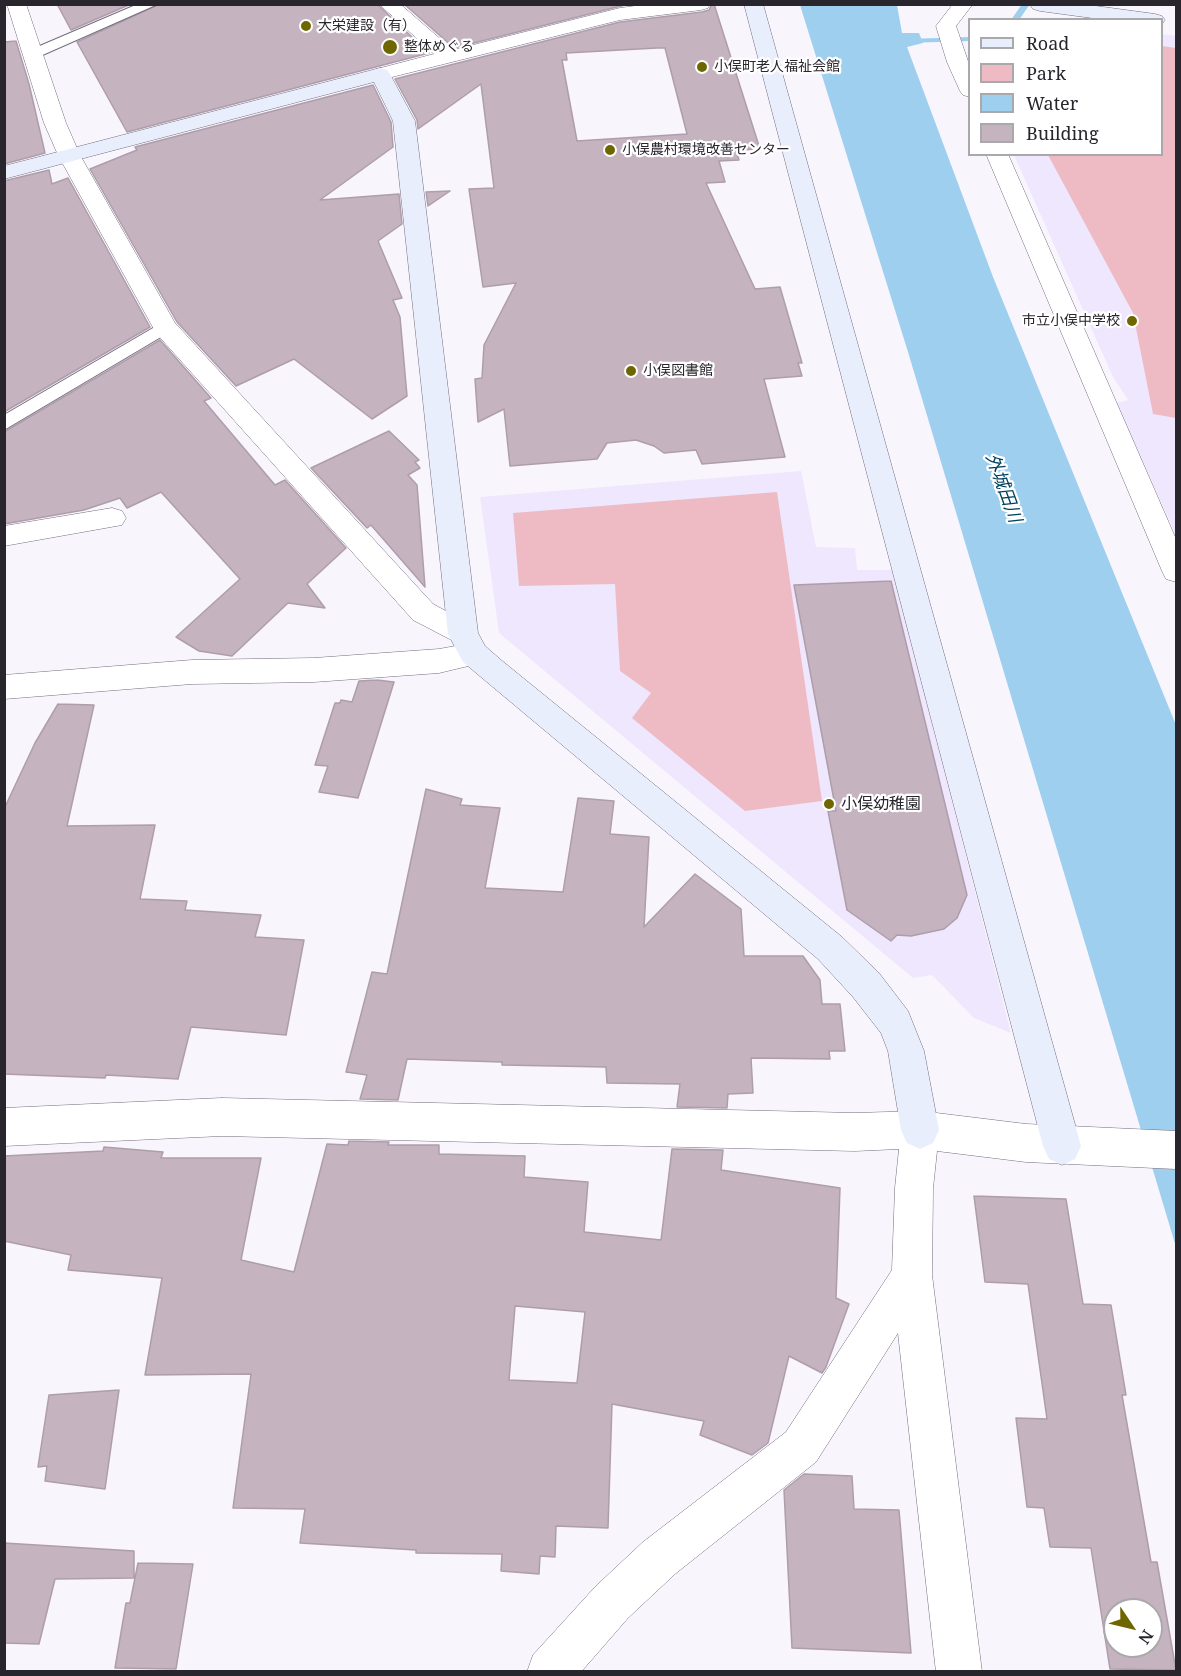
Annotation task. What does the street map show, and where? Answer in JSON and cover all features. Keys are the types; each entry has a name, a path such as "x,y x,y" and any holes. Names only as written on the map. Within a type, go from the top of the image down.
{"street":[{"path":"16,4 55,123 69,155 165,327 423,612 469,644 830,948 866,985 895,1023 906,1051 920,1130 914,1188 912,1275 959,1671"},
{"path":"388,4 448,57"},
{"path":"4,173 380,74 620,14 701,4"},
{"path":"753,4 1075,1146"},
{"path":"964,4 946,26 968,88"},
{"path":"1039,5 1140,18"},
{"path":"380,74 404,121 469,644"},
{"path":"998,156 1176,571"},
{"path":"4,536 112,518"},
{"path":"4,687 192,672 314,670 427,662 469,644"},
{"path":"4,1127 222,1117 855,1132 920,1130 1075,1146 1176,1150"},
{"path":"550,1671 612,1602 659,1558 801,1448 912,1275"}],"lane":[{"path":"33,54 151,4"},
{"path":"4,424 165,327"}],"shaded area":[{"name":"市立小俣中学校","path":"1163,34 1176,36 1176,535 1116,403 1128,400 1113,377 1014,156 1163,156"},
{"name":"小俣幼稚園","path":"801,471 816,547 855,548 857,570 893,570 1011,1033 974,1018 932,975 913,978 499,633 480,497"}],"green space":[{"path":"1163,46 1176,48 1176,418 1153,414 1133,313 1049,156 1163,156"},
{"path":"777,492 822,801 745,811 632,718 651,693 620,671 615,584 519,586 513,513"}],"water":[{"name":"外城田川","path":"800,5 897,5 902,33 919,33 923,43 907,47 993,277 1176,725 1176,1247 908,352"}],"building":[{"path":"57,4 131,4 71,30"},
{"path":"160,4 377,4 429,53 127,132 77,42"},
{"path":"404,4 629,4 454,48"},
{"path":"714,4 760,149 736,150 739,160 719,161 725,182 706,183 755,289 780,287 802,363 798,363 802,376 764,379 785,457 702,464 696,450 664,453 654,446 636,440 607,443 597,459 510,466 504,409 478,422 475,379 482,378 484,345 516,283 483,287 469,189 494,188 481,84 418,129 417,120 395,79 620,22 709,10","holes":["665,48 687,134 577,141 562,60 567,60 566,53"]},
{"path":"16,41 29,84 45,153 4,164 4,42"},
{"path":"373,85 391,122 393,147 320,200 399,194 402,224 378,241 402,298 393,300 400,317 407,396 372,419 294,359 236,386 177,322 90,169 137,150 135,147"},
{"path":"49,170 52,184 68,178 150,327 4,412 4,181"},
{"path":"450,191 428,206 426,192"},
{"path":"160,340 211,398 204,401 275,485 285,480 346,548 307,584 325,608 288,603 232,656 199,651 176,637 240,579 161,492 127,508 120,498 84,510 4,524 4,432"},
{"path":"389,431 419,460 415,462 420,468 408,475 417,485 425,587 371,525 367,528 311,468"},
{"path":"891,581 967,895 957,918 944,929 911,936 897,935 891,941 847,910 828,811 836,811 794,585"},
{"path":"359,681 394,682 358,798 319,792 328,766 315,765 335,703 340,703 341,700 352,702"},
{"path":"58,704 94,705 67,826 155,825 140,899 187,901 185,910 261,915 255,937 304,940 286,1035 191,1027 178,1079 106,1075 105,1078 4,1074 4,809 35,743"},
{"path":"426,789 462,799 460,805 500,808 485,888 563,892 578,798 614,801 610,834 649,837 644,927 695,874 741,909 744,956 803,956 820,980 822,1004 840,1004 845,1051 829,1051 830,1059 751,1058 753,1093 728,1094 727,1108 677,1107 680,1084 607,1083 606,1067 502,1065 502,1062 407,1059 398,1100 360,1099 367,1075 346,1072 372,972 387,974"},
{"path":"349,1141 389,1142 388,1145 439,1145 439,1154 525,1156 524,1177 588,1182 584,1232 661,1240 672,1149 723,1150 721,1170 840,1188 836,1298 849,1304 826,1367 822,1373 789,1356 768,1443 752,1455 700,1435 704,1421 612,1404 608,1528 556,1526 555,1557 540,1556 539,1574 501,1571 502,1554 416,1553 416,1550 300,1543 305,1509 233,1508 251,1374 145,1375 162,1278 68,1270 71,1255 4,1241 4,1156 103,1151 104,1147 163,1152 161,1158 261,1158 241,1260 294,1272 327,1144 348,1145","holes":["515,1306 585,1312 577,1383 509,1380"]},
{"path":"974,1196 1066,1199 1083,1304 1111,1305 1126,1395 1122,1395 1151,1562 1157,1562 1176,1670 1110,1669 1108,1658 1163,1658 1163,1598 1103,1598 1103,1624 1091,1548 1050,1547 1044,1508 1027,1507 1016,1418 1047,1419 1028,1284 985,1282"},
{"path":"119,1390 105,1489 45,1481 47,1466 38,1467 49,1395"},
{"path":"804,1474 852,1476 854,1509 899,1510 911,1653 792,1648 784,1490"},
{"path":"4,1543 134,1551 134,1578 55,1579 39,1644 4,1643"},
{"path":"138,1563 193,1564 176,1669 115,1668 126,1603 130,1603"}],"waterway":[{"path":"1016,18 1026,4"},
{"path":"906,41 968,39"}],"place":[{"name":"大栄建設（有）","path":"306,26"},
{"name":"整体めぐる","path":"390,47"},
{"name":"小俣町老人福祉会館","path":"702,67"},
{"name":"小俣農村環境改善センター","path":"610,150"},
{"name":"市立小俣中学校","path":"1132,321"},
{"name":"小俣図書館","path":"631,371"},
{"name":"小俣幼稚園","path":"829,804"}]}
